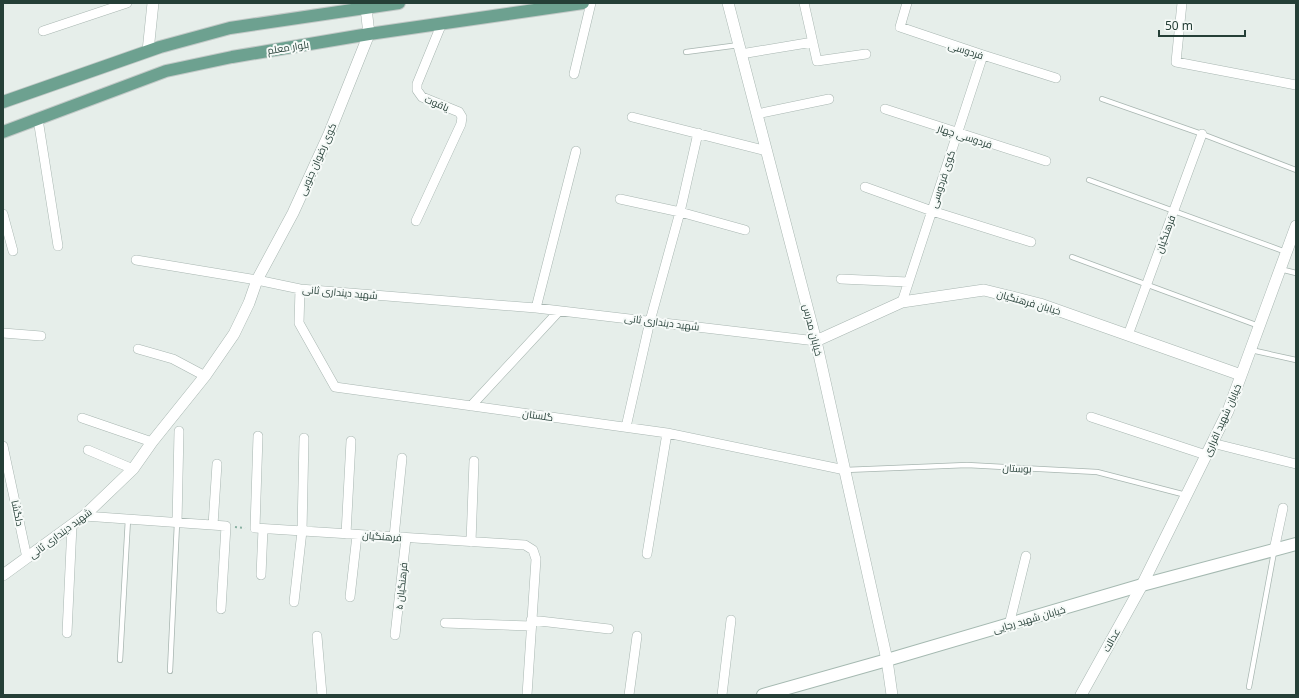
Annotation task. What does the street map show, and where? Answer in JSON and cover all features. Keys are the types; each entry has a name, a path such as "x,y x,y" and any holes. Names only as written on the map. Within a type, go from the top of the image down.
{"main road":[{"path":"3,102 148,51 230,28 366,5 399,3"},
{"name":"بلوار معلم","path":"3,132 166,71 232,57 369,34 583,3"},
{"name":"خیابان شهید رجایی","path":"763,695 888,660 1142,585 1296,544"}],"street":[{"path":"43,32 128,3"},
{"path":"148,51 153,3"},
{"path":"574,74 591,3"},
{"name":"خیابان مدرس","path":"728,3 816,341 888,660 892,695"},
{"path":"804,3 816,60 819,61 866,54"},
{"name":"فردوسی","path":"907,3 900,28 1056,78"},
{"path":"1182,3 1176,62 1296,86"},
{"path":"366,5 369,34"},
{"name":"یاقوت","path":"416,222 461,124 462,118 459,112 422,97 417,90 417,84 442,23"},
{"name":"کوی رضوان جنوبی","path":"257,280 292,213 329,134 369,34"},
{"path":"740,50 812,42"},
{"name":"کوی فردوسی","path":"902,302 983,55"},
{"path":"757,114 829,99"},
{"name":"فردوسی چهار","path":"885,109 1046,161"},
{"path":"632,116 767,150"},
{"path":"38,119 58,246"},
{"path":"626,427 650,321 680,212 698,133"},
{"name":"فرهنگیان","path":"1128,335 1202,134"},
{"path":"536,308 576,150"},
{"path":"865,187 932,211 1031,242"},
{"path":"620,199 680,212 745,230"},
{"path":"3,214 13,251"},
{"name":"خیابان شهید اقراری","path":"1142,585 1228,411 1296,226"},
{"path":"136,260 257,280"},
{"path":"841,279 908,282"},
{"name":"شهید دینداری ثانی","path":"3,575 84,516 133,469 152,442 205,376 234,334 249,304 257,280 300,289 536,308 816,341"},
{"name":"گلستان","path":"300,289 299,323 335,387 667,433 845,470"},
{"name":"خیابان فرهنگیان","path":"816,341 902,302 984,290 1040,304 1241,375"},
{"path":"471,406 559,311"},
{"path":"3,333 41,336"},
{"path":"138,350 173,359 205,376"},
{"path":"1091,417 1206,455"},
{"path":"82,418 152,442"},
{"path":"177,523 179,431"},
{"path":"647,554 667,433"},
{"path":"258,436 261,575"},
{"path":"294,602 302,531 304,438"},
{"path":"346,534 351,441"},
{"path":"1212,443 1296,464"},
{"name":"دلگشا","path":"3,446 27,558"},
{"path":"88,450 133,469"},
{"path":"394,537 402,458"},
{"path":"471,542 474,461"},
{"path":"213,525 216,464"},
{"path":"1274,550 1283,508"},
{"path":"84,516 226,526 221,609"},
{"path":"67,633 72,525"},
{"name":"فرهنگیان","path":"259,529 525,545 533,550 536,559 527,695"},
{"path":"350,597 357,535"},
{"name":"فرهنگیان ۵","path":"395,635 406,538"},
{"path":"1009,624 1026,556"},
{"name":"عدالت","path":"1081,695 1142,585"},
{"path":"722,695 731,620"},
{"path":"445,623 531,623 609,629"},
{"path":"318,636 322,695"},
{"path":"629,695 638,636"}],"lane":[{"path":"686,52 740,50"},
{"path":"1102,99 1202,134 1296,170"},
{"path":"1089,180 1286,252"},
{"path":"1072,257 1259,326"},
{"path":"1280,269 1296,273"},
{"path":"1251,350 1296,360"},
{"name":"بوستان","path":"845,470 967,465 1097,472 1186,495"},
{"path":"120,660 128,519"},
{"path":"170,671 177,523"},
{"path":"1249,687 1274,550"}],"path":[{"path":"226,526 259,529"}]}
